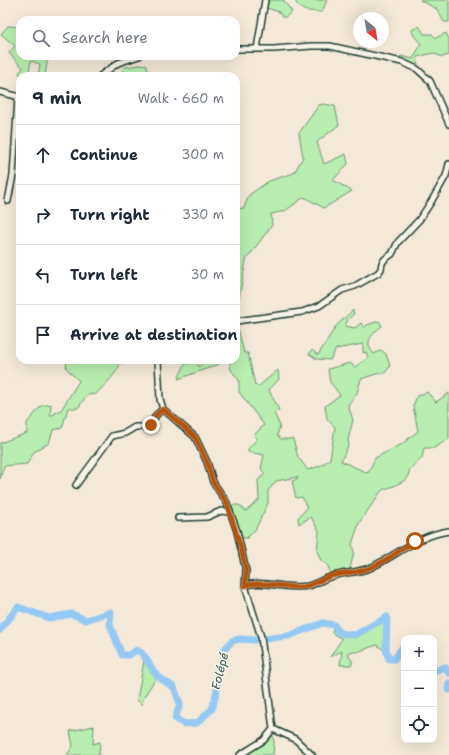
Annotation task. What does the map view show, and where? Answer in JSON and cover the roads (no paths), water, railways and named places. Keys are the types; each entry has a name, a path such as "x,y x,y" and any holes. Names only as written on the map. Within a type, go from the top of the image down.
{"street":[{"path":"257,49 265,0"},
{"path":"240,49 330,46 390,59 411,66 417,69 430,81 449,124"},
{"path":"106,72 118,63 127,60"},
{"path":"0,92 16,96"},
{"path":"8,201 13,175 16,136"},
{"path":"240,320 302,312 311,309 330,299 342,290 355,286 378,273 385,258 392,254 398,242 419,220 431,202 446,176 449,164"},
{"path":"158,364 160,399 163,409 195,437 207,462 211,478 227,503 241,548 246,571 245,586 262,639 274,729 264,740 240,755"},
{"path":"76,485 112,436 125,433 135,427 148,427 151,425 156,415 163,409"},
{"path":"178,518 199,518 207,517 221,511 230,512"},
{"path":"245,586 251,583 294,587 307,586 321,582 329,577 368,569 415,541 430,535 449,531"},
{"path":"274,729 295,739 312,755"}],"waterway":[{"name":"Folépé","path":"0,630 18,607 49,618 72,614 86,620 111,612 110,625 122,655 129,655 137,650 145,657 157,675 174,687 180,704 175,718 184,724 197,723 212,709 217,690 218,670 224,661 224,650 232,641 240,639 254,640 288,636 323,623 334,625 339,633 355,635 387,617 386,650 389,659 395,659 401,649"},
{"name":"Folépé","path":"437,670 445,667 449,673"},
{"name":"Folépé","path":"449,683 449,690"}]}
